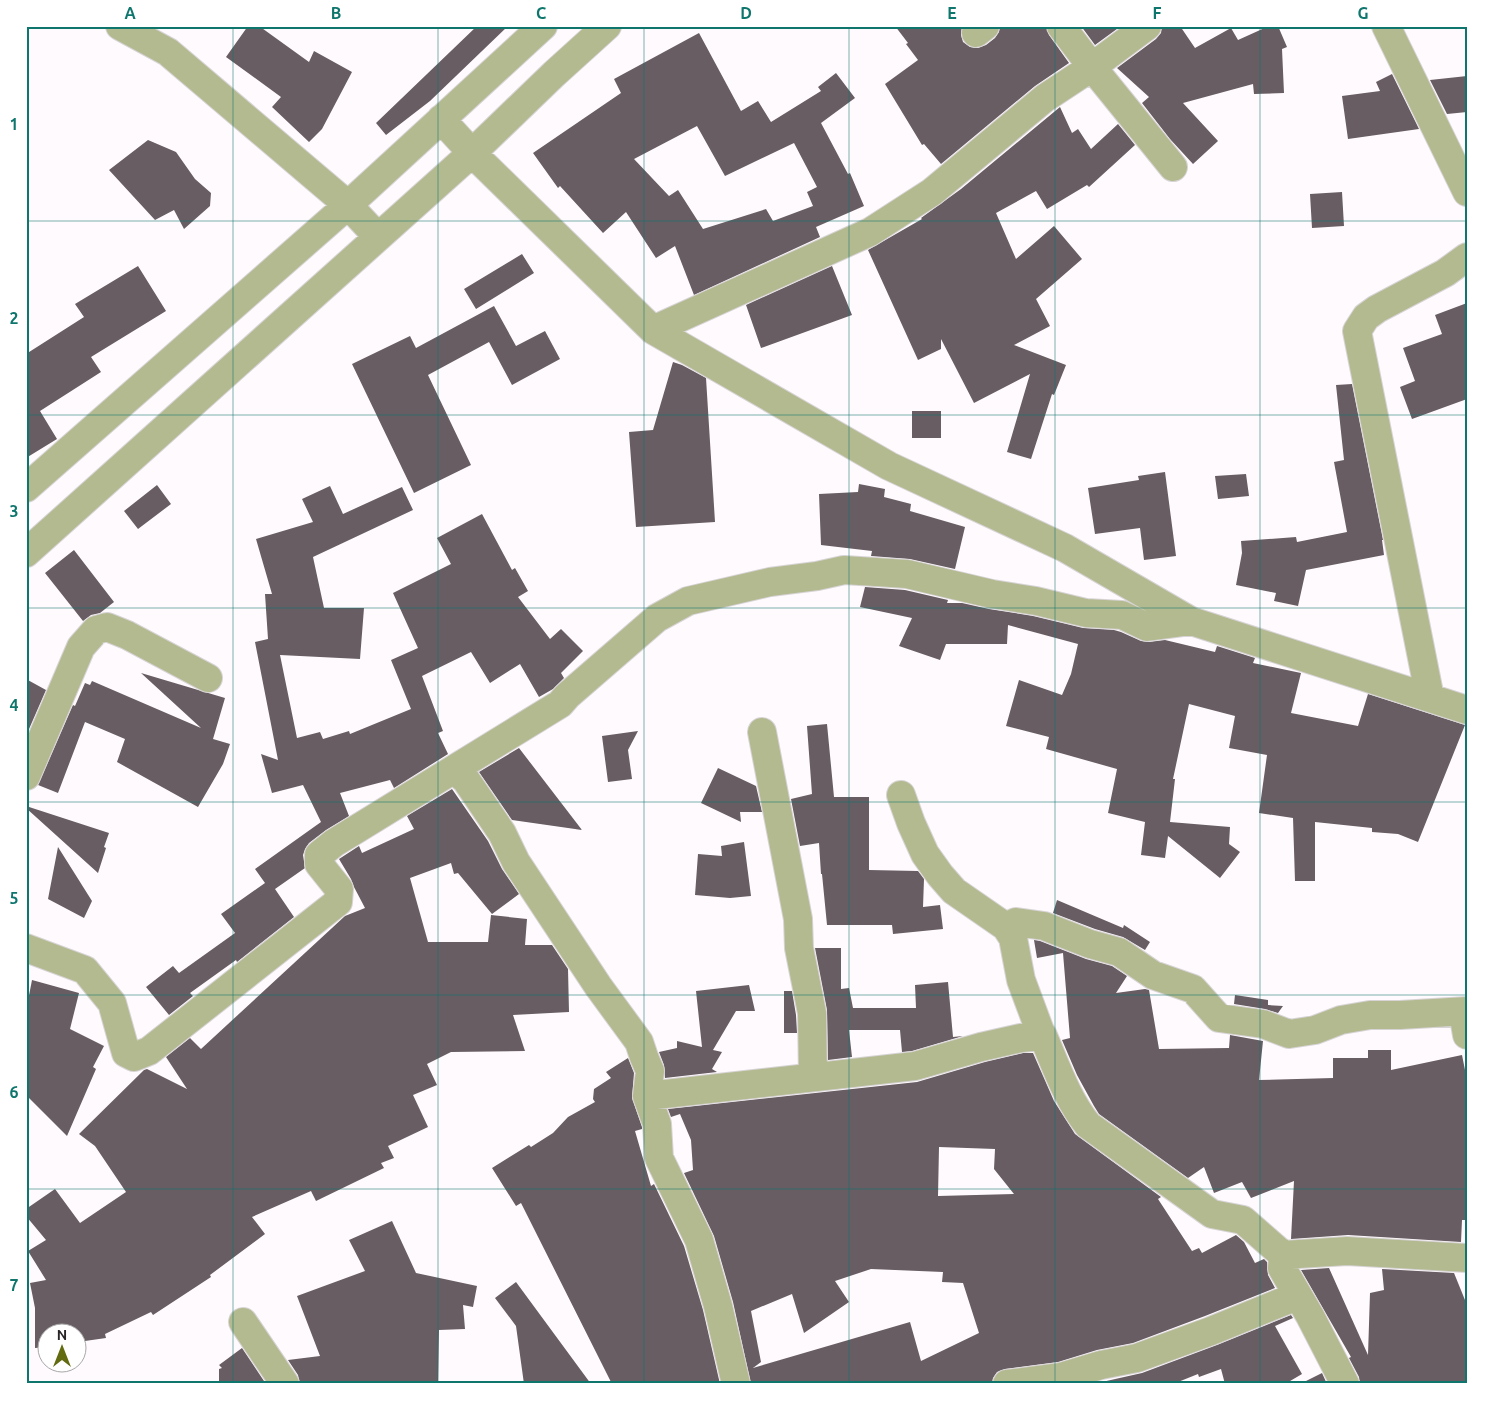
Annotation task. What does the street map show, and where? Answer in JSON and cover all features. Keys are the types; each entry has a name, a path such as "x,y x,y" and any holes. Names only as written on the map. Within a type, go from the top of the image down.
{"street":[{"path":"120,26 168,52 348,205 378,237"},
{"path":"26,488 348,205 543,26"},
{"path":"26,553 472,153 607,26"},
{"path":"1061,26 1173,167"},
{"path":"653,330 870,232 932,192 1045,98 1092,67 1147,26"},
{"path":"1386,26 1467,192"},
{"path":"441,119 472,153 653,330 889,466 1066,548 1190,621 1467,710"},
{"path":"1430,698 1357,331 1366,317 1377,309 1445,273 1467,257"},
{"path":"26,948 85,970 112,1003 126,1053 134,1057 150,1052 338,902 339,889 319,864 318,855 334,843 560,704 657,618 688,601 770,582 817,576 844,570 907,574 1086,613 1122,615 1147,627 1190,621"},
{"path":"26,776 81,647 96,630 107,627 128,635 208,678"},
{"path":"762,732 798,919 799,948 812,1013 813,1077"},
{"path":"451,772 458,773 466,780 502,833 516,862 598,986 639,1042 650,1072 647,1096 657,1124 660,1158 699,1240 718,1306 736,1384"},
{"path":"901,795 924,854 940,875 954,890 1006,927 1013,938 1020,980 1040,1032 1062,1082 1080,1115 1088,1125 1212,1214 1243,1220 1283,1255 1347,1251 1467,1258"},
{"path":"1006,927 1016,922 1044,926 1090,944 1119,952 1153,975 1193,989 1219,1018 1263,1024 1289,1034 1315,1030 1341,1020 1370,1015 1465,1019"},
{"path":"647,1096 915,1066 981,1047 1021,1038 1043,1036"},
{"path":"1283,1255 1282,1268 1310,1316 1345,1384"},
{"path":"1007,1384 1061,1377 1101,1365 1137,1358 1211,1331 1292,1298 1301,1301"},
{"path":"243,1322 285,1384"}],"building":[{"path":"248,26 259,26 309,62 314,51 352,72 322,129 309,142 272,107 281,97 226,57"},
{"path":"477,26 508,26 430,101 386,135 376,123"},
{"path":"895,26 962,26 961,35 963,42 970,47 978,48 995,38 1000,26 1046,26 1049,35 1069,63 1035,86 941,164 924,144 922,145 885,84 918,60"},
{"path":"1081,26 1121,26 1095,45"},
{"path":"1162,26 1180,26 1195,48 1231,28 1238,40 1269,26 1278,26 1287,47 1282,49 1284,93 1254,94 1253,84 1183,103 1218,141 1193,164 1170,139 1142,103 1149,97 1117,68 1156,39 1161,33"},
{"path":"699,33 741,111 758,101 771,122 821,91 818,87 836,73 855,98 821,123 848,174 850,173 864,206 816,227 820,237 694,295 675,246 656,258 626,212 603,233 560,186 558,188 533,153 621,93 614,79","holes":["697,126 725,176 794,143 817,187 807,192 813,206 773,221 766,209 703,229 678,190 669,196 634,159"]},
{"path":"1392,74 1419,129 1348,139 1342,96 1380,91 1376,82"},
{"path":"1467,76 1467,112 1447,114 1430,80"},
{"path":"1060,107 1072,133 1078,129 1091,149 1118,124 1135,145 1089,187 1087,185 1047,209 1036,191 996,213 1016,259 1054,226 1082,259 1036,299 1050,326 1014,345 1066,365 1054,395 1052,394 1031,459 1007,452 1030,374 974,403 941,339 941,349 918,360 868,250 922,219"},
{"path":"148,140 176,152 195,179 211,193 210,206 184,229 174,210 155,220 109,170"},
{"path":"1342,192 1344,226 1312,228 1310,194"},
{"path":"522,254 534,273 476,309 464,289"},
{"path":"138,266 166,311 91,357 101,372 40,411 57,439 26,458 26,354 84,317 75,304"},
{"path":"832,266 852,315 761,348 746,305"},
{"path":"1467,303 1467,399 1412,419 1400,387 1415,381 1403,348 1442,334 1435,315"},
{"path":"494,306 516,346 545,331 560,359 512,385 489,342 428,375 471,465 414,493 352,364 410,336 416,348"},
{"path":"673,362 706,378 715,522 636,527 629,432 653,430"},
{"path":"1352,384 1383,540 1384,555 1306,570 1298,606 1274,601 1276,593 1236,585 1242,553 1241,541 1296,537 1297,542 1347,532 1334,462 1344,460 1336,385"},
{"path":"912,411 941,411 941,438 912,438"},
{"path":"1165,472 1176,556 1144,560 1140,528 1095,534 1088,488 1139,480 1138,476"},
{"path":"1246,474 1249,496 1218,499 1215,476"},
{"path":"859,484 885,489 884,497 911,504 910,511 965,527 955,569 910,559 871,556 872,551 821,545 819,494 858,492"},
{"path":"157,485 171,504 138,529 124,511"},
{"path":"330,486 343,514 402,487 413,510 313,557 324,608 364,608 360,659 280,655 297,738 320,732 323,739 349,731 350,734 411,709 391,660 418,648 393,593 451,564 437,538 482,514 512,570 515,568 528,591 518,597 550,639 561,629 583,651 561,673 564,678 553,689 539,697 520,664 490,683 471,652 422,676 443,731 438,733 448,754 394,788 390,780 340,793 349,816 309,843 303,855 305,868 275,889 294,917 237,962 236,960 190,993 193,996 169,1015 146,987 173,966 179,973 235,933 221,914 265,883 255,869 321,822 303,785 272,793 261,754 278,760 255,642 268,639 265,594 272,594 256,539 313,522 302,499"},
{"path":"74,550 114,602 100,613 91,615 83,621 45,573"},
{"path":"865,587 905,590 948,600 947,603 962,603 1033,616 1083,628 1114,630 1141,641 1165,640 1215,652 1217,646 1255,658 1253,663 1301,673 1291,713 1358,726 1368,694 1465,725 1418,842 1398,834 1372,832 1372,828 1315,822 1315,881 1295,881 1293,818 1259,813 1267,755 1229,748 1235,716 1189,704 1173,779 1175,779 1170,822 1230,827 1229,844 1240,852 1220,878 1168,836 1165,858 1141,855 1145,822 1108,813 1117,769 1046,749 1049,737 1006,726 1019,680 1062,695 1071,674 1078,644 1008,625 1007,644 946,644 940,660 899,646 912,618 860,607"},
{"path":"141,673 225,698 213,739 230,744 223,764 198,807 117,762 125,739 85,722 58,793 38,785 73,705 75,706 85,683 90,685 92,681 201,728"},
{"path":"26,679 46,690 26,736"},
{"path":"827,724 834,797 869,797 869,870 918,871 924,879 923,907 940,905 943,929 893,934 892,925 827,925 819,843 800,846 791,799 812,794 807,726"},
{"path":"638,731 628,750 632,779 608,782 602,736"},
{"path":"519,748 582,830 512,820 479,772"},
{"path":"718,768 756,786 762,812 740,812 741,822 701,803"},
{"path":"452,789 488,841 502,869 519,894 492,914 458,873 454,874 451,863 410,878 428,942 488,942 491,915 527,919 525,945 552,945 568,969 569,1012 513,1015 525,1051 451,1052 427,1064 437,1085 413,1095 428,1127 388,1146 394,1158 381,1163 384,1168 316,1201 311,1191 252,1217 265,1234 210,1275 211,1277 153,1315 151,1312 105,1334 106,1338 88,1341 88,1322 38,1322 38,1348 35,1348 35,1308 30,1283 46,1280 28,1251 46,1240 26,1216 26,1209 55,1189 80,1223 126,1192 95,1146 79,1134 144,1070 147,1069 187,1089 166,1057 190,1038 201,1049 345,916 365,908 339,859 359,846 362,853 414,829 407,816"},
{"path":"26,806 109,833 98,873 26,808"},
{"path":"744,842 751,896 730,898 695,895 698,854 722,856 721,846"},
{"path":"58,847 92,901 84,918 48,899"},
{"path":"1057,900 1123,928 1124,925 1150,942 1145,950 1123,937 1095,929 1053,913"},
{"path":"1034,940 1086,959 1112,966 1127,976 1116,993 1149,990 1159,1049 1229,1048 1230,1035 1263,1041 1259,1080 1333,1078 1333,1058 1368,1058 1368,1050 1391,1050 1391,1070 1462,1055 1467,1080 1467,1220 1462,1220 1461,1242 1348,1235 1291,1239 1294,1181 1251,1198 1242,1182 1214,1193 1204,1167 1188,1178 1099,1114 1077,1075 1062,1040 1070,1038 1063,953 1037,958"},
{"path":"815,948 841,948 841,989 849,988 853,1008 916,1008 915,985 948,982 953,1037 963,1036 912,1051 902,1052 900,1030 849,1030 852,1057 828,1060 827,1010"},
{"path":"32,980 79,993 70,1029 104,1046 93,1067 96,1069 67,1136 26,1095 26,1011"},
{"path":"749,985 755,1011 736,1011 713,1050 722,1052 712,1069 717,1072 665,1078 664,1065 659,1052 677,1048 677,1041 702,1047 696,991"},
{"path":"784,991 792,991 797,1033 784,1033"},
{"path":"1235,995 1268,1000 1268,1005 1283,1006 1278,1013 1234,1004"},
{"path":"1023,1053 1033,1053 1054,1101 1075,1134 1161,1197 1158,1199 1192,1251 1199,1248 1202,1253 1236,1235 1244,1242 1255,1263 1264,1259 1267,1262 1268,1275 1275,1288 1133,1343 1097,1350 1058,1362 1005,1369 997,1372 992,1384 751,1384 733,1302 714,1236 684,1173 693,1170 691,1140 680,1114 671,1117 668,1109 917,1082","holes":["939,1147 995,1149 994,1169 1014,1194 938,1196","871,1269 943,1272 942,1282 963,1283 979,1333 921,1361 910,1322 753,1368 761,1362 751,1311 792,1294 804,1333 849,1302 835,1281"]},
{"path":"628,1058 634,1073 632,1098 642,1127 642,1129 635,1131 651,1186 654,1184 684,1246 703,1310 720,1384 612,1384 521,1203 516,1206 492,1168 529,1145 531,1147 553,1133 568,1117 595,1102 593,1099 594,1089 611,1078 606,1072"},
{"path":"392,1221 416,1273 477,1286 473,1307 463,1305 465,1329 439,1330 438,1384 300,1384 298,1375 288,1360 320,1356 297,1296 365,1271 349,1240"},
{"path":"1329,1268 1368,1355 1370,1293 1384,1290 1382,1269 1454,1273 1467,1305 1467,1384 1360,1384 1359,1377 1349,1358 1351,1357 1301,1270"},
{"path":"516,1282 591,1384 524,1384 516,1326 495,1298"},
{"path":"1291,1315 1293,1318 1275,1326 1302,1374 1285,1384 1225,1384 1221,1369 1199,1377 1198,1374 1173,1384 1093,1384 1142,1373"},
{"path":"242,1348 266,1384 219,1384 219,1369 222,1368 219,1365"},
{"path":"1322,1373 1327,1384 1300,1384"}]}
